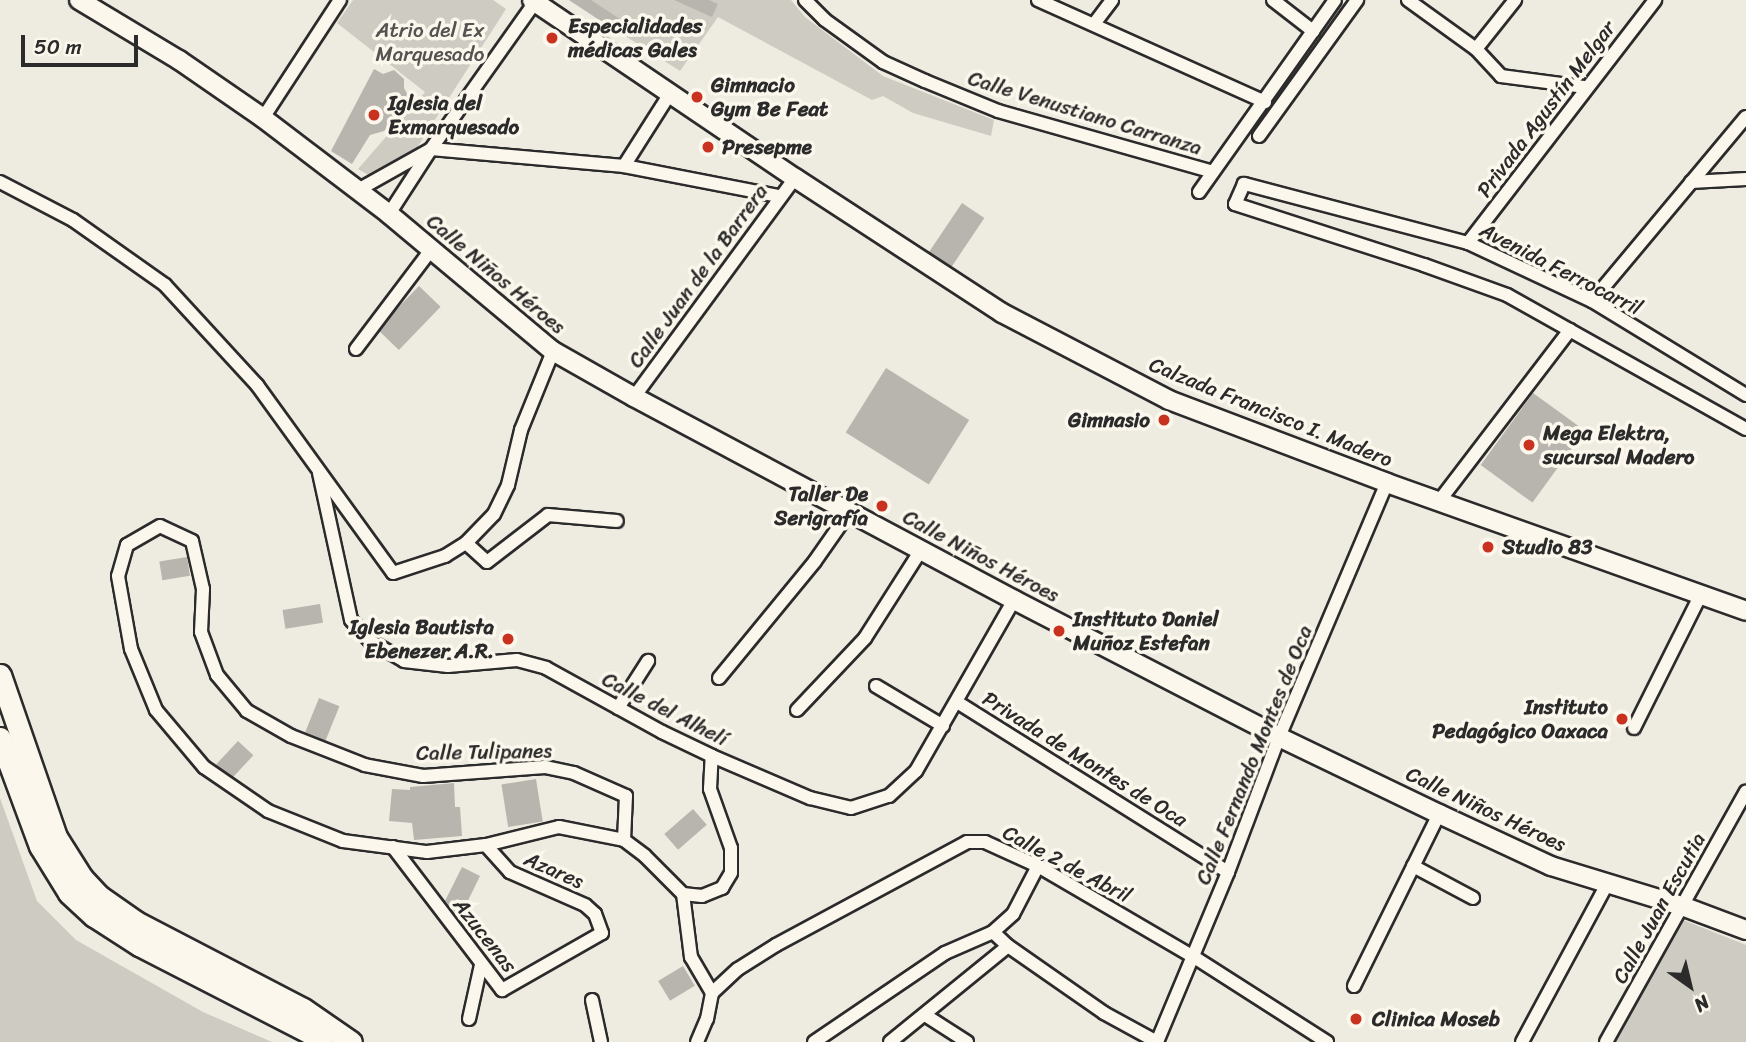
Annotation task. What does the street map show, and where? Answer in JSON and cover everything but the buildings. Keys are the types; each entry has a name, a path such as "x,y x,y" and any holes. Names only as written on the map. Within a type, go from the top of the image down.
{"main road":[{"name":"Calle Niños Héroes","path":"79,0 178,60 263,118 389,214 553,351 634,397 1014,600 1279,737 1439,814 1551,866 1682,906 1746,930"},
{"name":"Calzada Francisco I. Madero","path":"533,1 795,178 1002,313 1169,400 1387,483 1746,611"},
{"path":"0,676 55,837 82,878 99,896 136,922 303,1009 351,1042"},
{"path":"0,738 40,846 69,893 94,916 139,945 310,1033 321,1042"}],"street":[{"path":"263,118 340,0"},
{"name":"Calle Venustiano Carranza","path":"805,0 825,20 883,62 925,82 998,111 1213,173"},
{"path":"1038,0 1265,102"},
{"path":"1094,24 1112,0"},
{"path":"1273,0 1313,31"},
{"path":"1199,192 1335,0"},
{"path":"1259,136 1357,0"},
{"path":"1408,0 1476,49 1501,76 1586,87"},
{"path":"1476,49 1515,0"},
{"name":"Privada Agustín Melgar","path":"1468,243 1655,0"},
{"path":"389,214 533,1"},
{"path":"624,166 671,92"},
{"path":"1592,301 1746,117"},
{"path":"358,190 431,149 624,166 779,196"},
{"name":"Calle Juan de la Barrera","path":"634,397 779,196 795,178"},
{"path":"1691,182 1746,180"},
{"path":"0,182 73,220 165,285 257,385 393,573 445,556 466,543 494,514 508,485 521,430 553,351"},
{"name":"Avenida Ferrocarril","path":"1570,330 1507,295 1424,265 1235,204 1244,184 1468,243 1592,301 1746,395"},
{"path":"356,349 431,250"},
{"path":"1440,500 1570,330 1746,429"},
{"name":"Calle del Alhelí","path":"319,473 351,620 370,641 404,661 448,666 517,660 545,668 712,756 810,798 851,807 889,796 916,771 1014,600"},
{"name":"Calle Fernando Montes de Oca","path":"1157,1042 1228,872 1279,737 1387,483"},
{"path":"719,678 815,561 850,511"},
{"path":"466,543 487,562 548,515 617,521"},
{"name":"Calle Tulipanes","path":"624,840 626,796 574,773 545,767 424,776 365,765 291,736 247,711 217,675 201,632 203,589 192,541 160,526 127,545 118,576 131,649 156,710 204,766 268,811 343,841 427,852 486,845 559,827 624,840 645,856 683,894"},
{"path":"797,710 865,638 921,550"},
{"path":"1633,728 1701,594"},
{"path":"618,708 648,661"},
{"path":"876,686 943,726"},
{"name":"Privada de Montes de Oca","path":"957,702 1228,872"},
{"path":"696,1042 707,1018 712,993 691,957 683,894 702,897 722,888 731,873 731,848 710,789 712,756"},
{"name":"Calle Juan Escutia","path":"1606,1042 1746,792"},
{"path":"1354,986 1439,814"},
{"name":"Calle 2 de Abril","path":"712,993 738,969 776,945 967,842 985,842 1038,866 1194,957 1327,1042"},
{"name":"Azares","path":"486,845 510,872 585,905 595,914 602,933"},
{"name":"Azucenas","path":"394,848 502,990 602,933"},
{"path":"814,1042 945,953 993,932 1013,914 1038,866"},
{"path":"1413,866 1473,898"},
{"path":"1522,1042 1607,884"},
{"path":"993,932 1007,946 1104,1013 1157,1042"},
{"path":"890,1042 1007,946"},
{"path":"470,1019 481,965"},
{"path":"592,1000 601,1042"},
{"path":"925,1015 967,1042"},
{"path":"707,1018 708,1042"}],"green space":[{"name":"Atrio del Ex Marquesado","path":"353,0 493,0 506,9 411,157 370,176 358,169 425,92 337,23"},
{"path":"569,0 791,0 805,17 883,76 994,120 991,136 913,113 883,96 872,100 718,17 680,71"},
{"path":"0,798 37,901 76,940 203,1012 272,1042 0,1042"},
{"path":"1678,918 1746,945 1746,1042 1611,1042"}],"place":[{"name":"Especialidades médicas Gales","path":"552,38"},
{"name":"Gimnacio Gym Be Feat","path":"697,97"},
{"name":"Iglesia del Exmarquesado","path":"374,115"},
{"name":"Presepme","path":"708,147"},
{"name":"Gimnasio","path":"1164,420"},
{"name":"Mega Elektra, sucursal Madero","path":"1529,445"},
{"name":"Taller De Serigrafía","path":"882,506"},
{"name":"Studio 83","path":"1488,547"},
{"name":"Instituto Daniel Muñoz Estefan","path":"1059,631"},
{"name":"Iglesia Bautista Ebenezer A.R.","path":"508,639"},
{"name":"Instituto Pedagógico Oaxaca","path":"1622,719"},
{"name":"Clinica Moseb","path":"1356,1019"}]}
